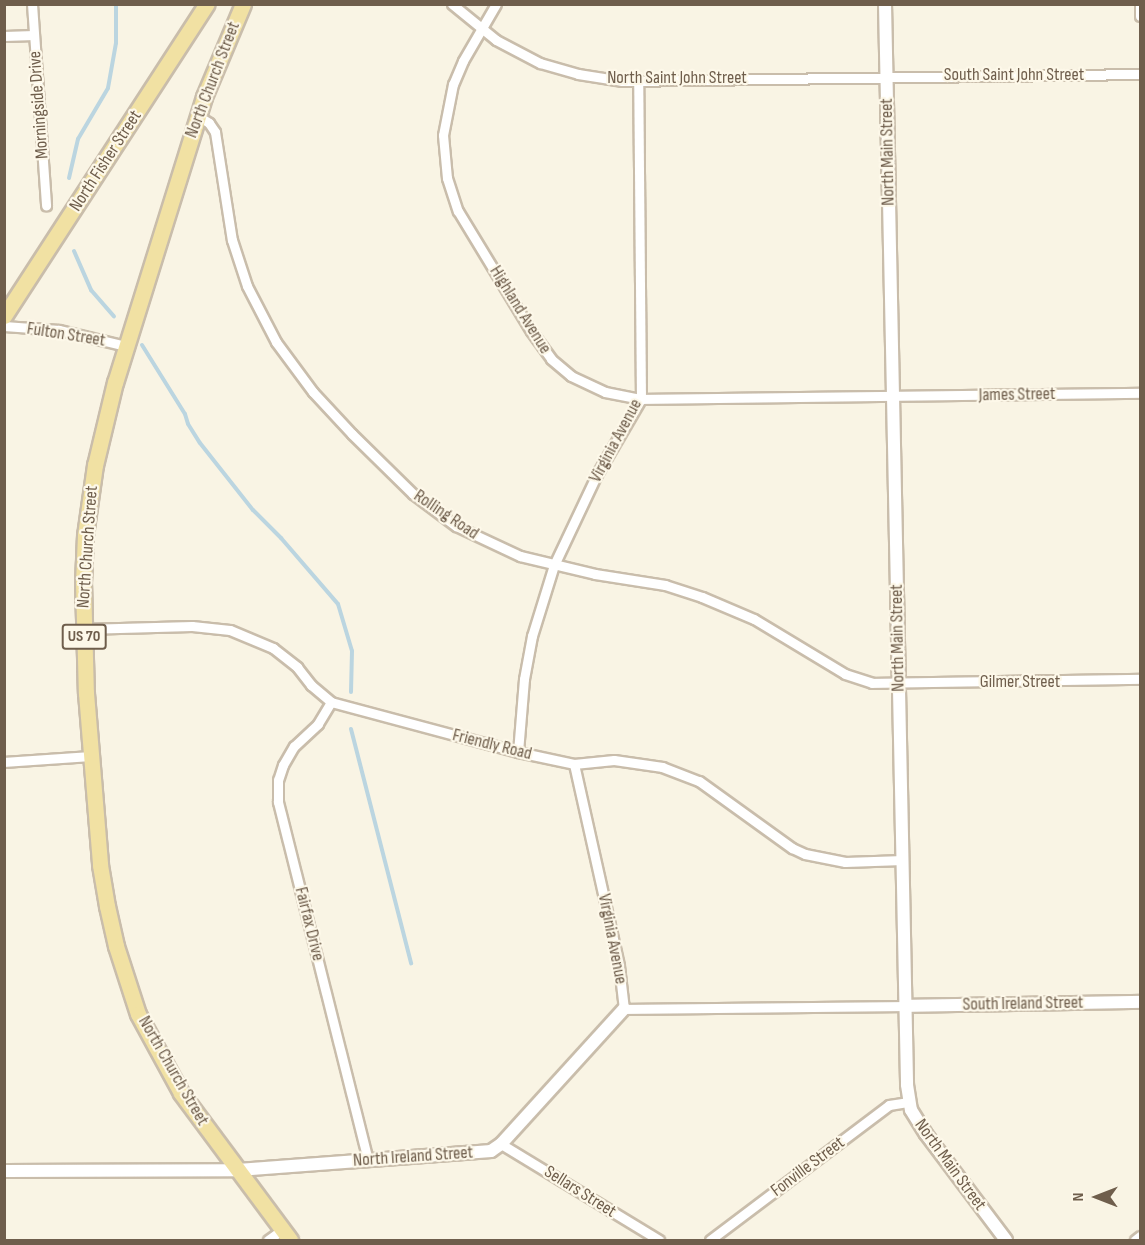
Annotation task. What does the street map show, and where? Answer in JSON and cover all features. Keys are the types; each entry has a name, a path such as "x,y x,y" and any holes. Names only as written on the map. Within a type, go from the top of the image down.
{"main road":[{"name":"North Fisher Street","path":"4,316 207,4"},
{"name":"North Church Street","path":"243,4 215,66 198,116 126,346 103,429 88,505 83,582 83,629 90,756 106,906 128,985 138,1014 181,1093 286,1235"}],"street":[{"name":"Morningside Drive","path":"32,4 46,206"},
{"name":"North Saint John Street","path":"452,4 513,51 559,70 638,81 887,75"},
{"name":"Highland Avenue","path":"496,4 481,28 453,84 446,109 443,152 447,178 458,211 531,331 551,359 571,376 591,387 620,396 641,399 893,396"},
{"name":"North Main Street","path":"885,4 905,1006 909,1102 926,1134 1006,1240"},
{"path":"1140,4 1140,16"},
{"path":"4,36 34,35"},
{"name":"South Saint John Street","path":"887,75 1140,74"},
{"name":"Virginia Avenue","path":"518,752 524,679 530,647 554,565 597,474 641,399 638,81"},
{"name":"Rolling Road","path":"198,116 209,123 218,139 232,240 244,278 263,320 289,362 352,434 388,471 437,512 487,543 520,556 554,565 647,581 702,597 754,619 853,678 878,684 899,682"},
{"name":"Fulton Street","path":"4,326 59,330 126,346"},
{"name":"James Street","path":"893,396 1140,393"},
{"name":"Friendly Road","path":"83,629 192,626 230,630 273,648 297,667 311,685 331,702 518,752 574,764 614,760 677,771 699,781 792,848 819,858 845,862 903,860"},
{"name":"Gilmer Street","path":"899,682 1140,679"},
{"name":"Fairfax Drive","path":"331,702 318,724 288,755 278,780 278,802 368,1160"},
{"path":"4,762 90,756"},
{"name":"Virginia Avenue","path":"574,764 619,966 624,1009"},
{"name":"South Ireland Street","path":"905,1006 1140,1002"},
{"path":"501,1144 624,1009 905,1006"},
{"name":"Fonville Street","path":"710,1240 890,1105 909,1102"},
{"name":"North Ireland Street","path":"4,1172 238,1170 480,1152 491,1150 501,1144"},
{"name":"Sellars Street","path":"501,1144 659,1240"},
{"path":"268,1240 286,1235"},
{"path":"1135,1240 1140,1236"}],"waterway":[{"path":"69,178 78,139 108,88 116,43 116,4"},
{"path":"74,251 91,290 114,316"},
{"path":"142,345 185,414 188,424 200,443 253,510 281,538 338,604 352,651 351,692"},
{"path":"351,729 411,963"}]}
